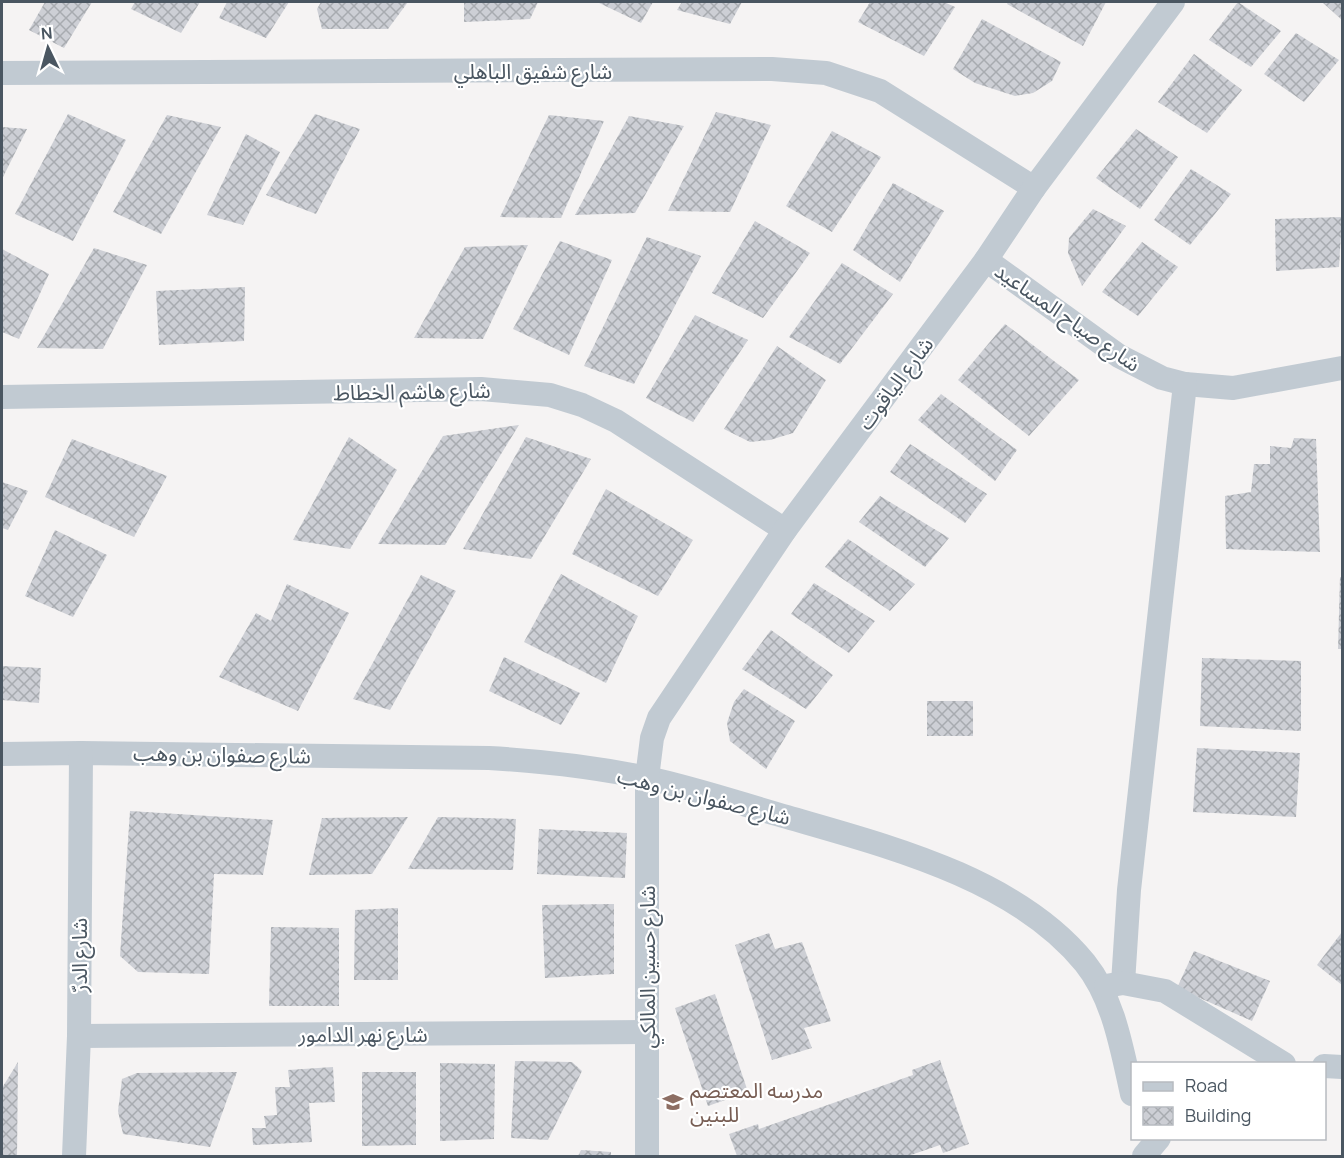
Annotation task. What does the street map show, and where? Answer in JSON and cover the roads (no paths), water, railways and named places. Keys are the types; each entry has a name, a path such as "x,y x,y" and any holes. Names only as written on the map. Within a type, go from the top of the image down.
{"street":[{"name":"شارع الياقوت","path":"647,778 652,738 659,718 785,530 986,260 1034,188 1173,2"},
{"name":"شارع شفيق الباهلي","path":"2,73 760,69 826,73 880,91 1034,188"},
{"name":"شارع صياح المساعيد","path":"986,260 1119,356 1140,368 1185,384 1233,388 1342,368"},
{"path":"1185,384 1127,910 1112,985 1165,991 1281,1062"},
{"name":"شارع هاشم الخطاط","path":"2,397 481,389 550,395 582,405 616,421 785,530"},
{"name":"شارع الدرّ","path":"74,1156 79,1036 81,753"},
{"name":"شارع صفوان بن وهب","path":"2,754 489,758 535,761 647,778 896,849 952,872 1013,902 1055,933 1112,985 1113,1018 1131,1090"},
{"name":"شارع حسين المالكي","path":"647,778 647,1156"},
{"name":"شارع نهر الدامور","path":"79,1036 648,1032"},
{"path":"1326,1066 1342,1067"},
{"path":"1141,1140 1144,1156"},
{"path":"1144,1156 1158,1140"}],"place":[{"name":"مدرسه المعتصم للبنين","path":"673,1102"}]}
